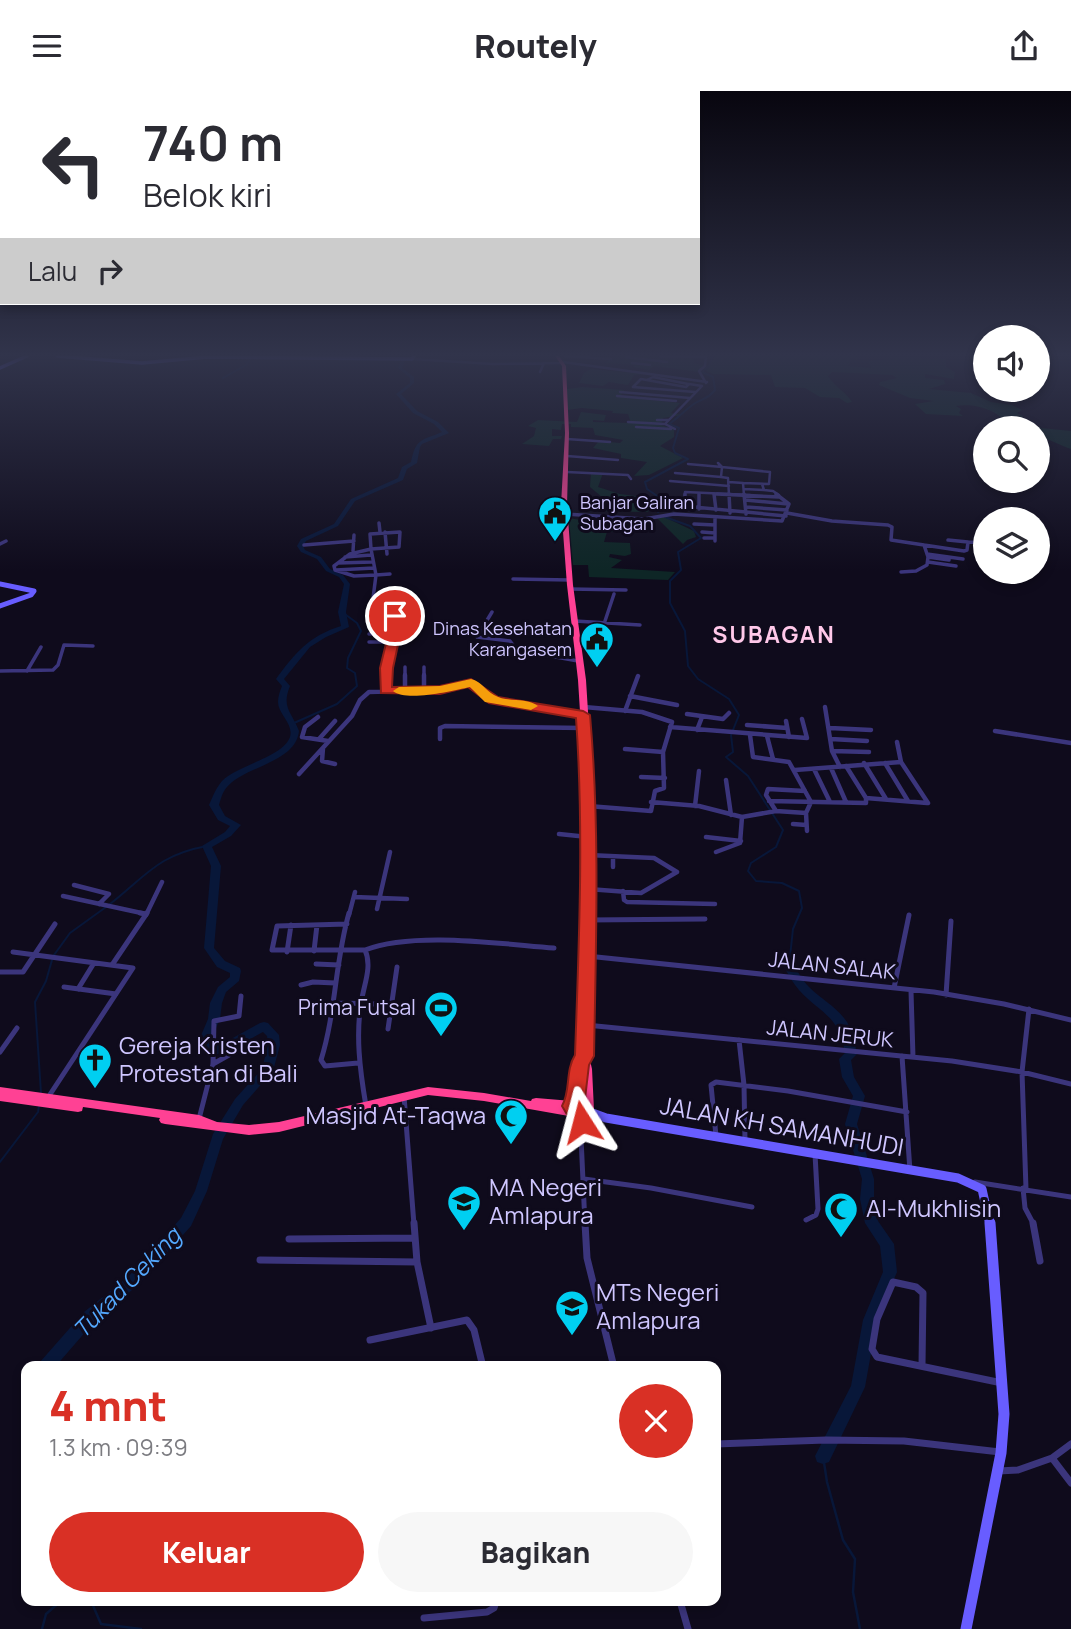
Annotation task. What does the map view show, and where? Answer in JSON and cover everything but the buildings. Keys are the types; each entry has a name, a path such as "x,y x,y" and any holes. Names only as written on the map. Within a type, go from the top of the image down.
{"highway":[{"path":"217,1126 236,1129 279,1127 404,1095 439,1092 521,1103 579,1107 587,1065 584,1056 589,837 583,711 565,514 566,428"},
{"path":"0,1091 28,1098"},
{"path":"0,1097 46,1099 200,1119 216,1126 46,1099"}],"street":[{"path":"651,428 676,429 673,428"},
{"path":"567,439 610,442"},
{"path":"567,457 618,460"},
{"path":"718,463 722,467"},
{"path":"670,481 714,485 770,484 770,472 688,464"},
{"path":"721,477 722,467"},
{"path":"567,472 628,475 631,479"},
{"path":"675,473 728,477 730,518"},
{"path":"684,482 685,474"},
{"path":"697,483 698,475"},
{"path":"714,485 715,477"},
{"path":"743,483 746,519"},
{"path":"762,484 764,490"},
{"path":"744,489 772,491 789,504"},
{"path":"699,493 699,509"},
{"path":"780,496 683,494 685,508 786,513"},
{"path":"714,494 716,510"},
{"path":"745,501 789,504"},
{"path":"565,514 606,518 730,518 780,521 789,504"},
{"path":"746,507 832,521 891,525 891,540 964,551 968,542"},
{"path":"704,538 715,540 715,518"},
{"path":"379,523 387,554"},
{"path":"393,524 394,531"},
{"path":"694,524 715,525"},
{"path":"335,570 337,563 353,551 371,549 386,548 400,546 400,532 370,534 371,549 371,555 372,562 376,574 371,614 397,616 386,668 385,691"},
{"path":"702,532 715,533"},
{"path":"353,551 355,535"},
{"path":"948,540 973,542"},
{"path":"0,544 6,541"},
{"path":"304,545 354,541"},
{"path":"923,545 928,558"},
{"path":"345,557 371,555"},
{"path":"928,558 949,560"},
{"path":"928,558 957,566"},
{"path":"901,572 916,571 928,558 963,559"},
{"path":"337,563 372,562"},
{"path":"335,570 374,568"},
{"path":"335,570 344,576 390,574"},
{"path":"513,579 626,590"},
{"path":"0,584 34,592 0,606"},
{"path":"604,624 614,594"},
{"path":"492,612 477,637 510,641 517,650 579,661"},
{"path":"575,621 639,625"},
{"path":"370,626 396,625"},
{"path":"369,634 394,633"},
{"path":"369,642 392,642"},
{"path":"0,671 56,668 64,645 93,646"},
{"path":"27,671 41,647"},
{"path":"405,667 405,691"},
{"path":"424,667 424,690"},
{"path":"625,711 638,676"},
{"path":"299,774 352,716 364,696 373,691 424,690 471,683 494,700 583,711 625,711 669,720 670,727 663,752 664,788 655,790 650,811 588,806"},
{"path":"630,696 677,705"},
{"path":"769,801 866,803 866,797 832,751 825,707"},
{"path":"687,714 723,719 729,713"},
{"path":"317,717 304,727 302,737 329,742"},
{"path":"696,730 702,717"},
{"path":"670,727 807,739 802,719"},
{"path":"318,740 335,721"},
{"path":"786,721 789,737"},
{"path":"747,725 787,728"},
{"path":"440,739 440,728 445,726 584,728"},
{"path":"829,728 871,730"},
{"path":"995,731 1071,743"},
{"path":"750,735 753,757 786,760 795,769 811,802"},
{"path":"767,736 773,759"},
{"path":"831,739 867,741"},
{"path":"866,797 928,803 901,762 897,742"},
{"path":"323,748 322,761 335,764"},
{"path":"625,749 663,752"},
{"path":"832,751 869,752"},
{"path":"885,762 908,801"},
{"path":"795,769 901,762"},
{"path":"864,763 886,799"},
{"path":"831,768 846,803"},
{"path":"814,769 830,802"},
{"path":"695,806 699,771"},
{"path":"641,777 665,778"},
{"path":"726,780 731,815"},
{"path":"774,811 765,793 768,789 805,791"},
{"path":"651,802 695,806 742,817 774,811 806,813"},
{"path":"807,831 806,813 811,802"},
{"path":"716,852 741,841 742,817"},
{"path":"793,824 806,825"},
{"path":"559,834 589,837"},
{"path":"706,838 741,841"},
{"path":"377,909 390,852"},
{"path":"588,855 658,859 677,871 671,878 645,893 588,889"},
{"path":"613,857 613,867"},
{"path":"113,965 146,914 162,882"},
{"path":"74,885 108,894 99,904"},
{"path":"623,891 624,900 628,902 715,904"},
{"path":"358,1063 325,1066 321,1062 329,1034 340,950 355,894 407,899"},
{"path":"63,896 146,914"},
{"path":"894,988 909,915"},
{"path":"587,920 705,919"},
{"path":"946,995 951,921"},
{"path":"0,972 23,972 55,924"},
{"path":"347,924 291,925 275,928 272,951 365,950 377,943 554,947"},
{"path":"287,952 291,925"},
{"path":"314,951 317,925"},
{"path":"365,950 369,958 361,1004 358,1063 366,1105"},
{"path":"13,952 133,968 46,1099"},
{"name":"JALAN SALAK","path":"587,956 894,988 1029,1009 1071,1020"},
{"path":"78,989 94,963"},
{"path":"316,964 339,965"},
{"path":"388,1029 397,967"},
{"path":"301,985 313,982 335,983"},
{"path":"64,988 116,994"},
{"path":"911,991 914,1057"},
{"path":"200,1119 213,1064 212,1039 216,1019 236,1018 240,1015 241,996"},
{"path":"333,1003 391,1003"},
{"path":"1029,1009 1022,1072 1024,1188 1025,1208 1034,1225 1040,1261"},
{"name":"JALAN JERUK","path":"585,1025 914,1057 1022,1072 1071,1084"},
{"path":"0,1052 17,1028"},
{"path":"739,1040 744,1085 745,1141"},
{"path":"213,1064 251,1042"},
{"path":"902,1056 910,1171"},
{"path":"716,1136 711,1085 716,1082 794,1090 846,1103 907,1112"},
{"path":"404,1095 417,1262 431,1328"},
{"path":"579,1107 587,1258 613,1361"},
{"name":"JALAN KH SAMANHUDI","path":"579,1107 606,1118 971,1182"},
{"path":"806,1220 816,1215 818,1209 815,1153"},
{"path":"584,1179 752,1207"},
{"path":"971,1182 1071,1197"},
{"path":"966,1629 1001,1453 1003,1383 988,1204 982,1189 971,1182"},
{"path":"289,1239 415,1238"},
{"path":"260,1260 417,1262"},
{"path":"922,1365 923,1293 916,1287 893,1282 877,1319 873,1349 882,1359 1003,1383"},
{"path":"370,1341 462,1320 470,1321 481,1361"},
{"path":"721,1444 827,1440 904,1441 1001,1453"},
{"path":"997,1471 1018,1471 1052,1458 1071,1444"},
{"path":"1052,1458 1071,1483"},
{"path":"425,1618 487,1612 495,1606"},
{"path":"681,1606 688,1629"}],"green space":[{"path":"536,428 561,428 561,430 552,429 552,436 562,436 561,439 553,439 549,446 522,444 534,436"},
{"path":"588,428 674,429 674,437 660,446 683,458 649,475 634,476 647,462 621,458 621,454 593,448 599,441 620,443 623,440 595,435 593,428"},
{"path":"1050,429 1071,431 1071,449 1050,440"},
{"path":"591,472 603,473 598,487 620,494 644,497 648,500 640,507 650,510 584,511 591,507 614,507 590,487"},
{"path":"662,516 694,531 696,537 683,544 656,517"},
{"path":"569,518 636,526 638,532 607,532 604,542 630,543 631,554 610,554 609,557 622,560 611,568 675,572 668,580 589,577 588,565 573,565"}],"waterway":[{"name":"Tukad Ceking","path":"50,1361 89,1317 133,1281 186,1222 201,1191 217,1138 239,1102 267,1071 274,1045 273,1035 264,1026 222,1049 207,1050 203,1045 214,1019 216,1003 222,990 235,978 236,971 221,964 209,948 216,866 207,846 228,834 236,825 221,818 214,805 218,792 226,783 278,754 293,741 295,731 282,703 286,686 280,679 307,646 323,635 345,627 342,612 347,584 341,576 328,570 319,558 303,551 300,546 303,540 336,525 353,500 401,479 404,468 414,463 420,443 446,433 441,428"},
{"path":"658,512 654,507 663,500 647,489 645,482 688,459 675,453 673,448 678,428"},
{"path":"665,517 690,526 701,538 678,552 681,570 670,581 670,603 685,631 688,666 698,679 729,699 739,715 731,735 733,752 726,757 748,776 783,830 776,847 751,863 748,871 756,881 782,883 799,891 802,908 793,929 789,966"},
{"path":"294,723 337,704 357,686 355,673 347,668 348,658 361,631 357,623 342,612"},
{"path":"110,904 154,867 176,855 207,846"},
{"path":"54,955 70,933 106,907"},
{"path":"41,1093 35,1002 46,981 52,960"},
{"path":"789,966 805,989 835,1014 848,1037 851,1054 845,1059 848,1077 859,1096 851,1124 868,1179 867,1199 872,1223 887,1244 890,1272 870,1320 858,1387 823,1456"},
{"path":"0,1162 38,1112 39,1106"},
{"path":"823,1456 827,1482 843,1540 855,1559 853,1592 860,1629"},
{"name":"Tukad Ceking","path":"42,1629 46,1614 55,1606"},
{"path":"93,1606 101,1624 141,1629"}],"slow traffic":[{"path":"399,691 440,690 471,683 490,699 531,706"}],"place":[{"name":"Banjar Galiran Subagan","path":"555,543"},
{"name":"Dinas Kesehatan Karangasem","path":"597,669"},
{"name":"Prima Futsal","path":"441,1038"},
{"name":"Gereja Kristen Protestan di Bali","path":"95,1090"},
{"name":"Masjid At-Taqwa","path":"511,1146"},
{"name":"MA Negeri Amlapura","path":"464,1232"},
{"name":"Al-Mukhlisin","path":"841,1239"},
{"name":"MTs Negeri Amlapura","path":"572,1337"}],"district":[{"name":"SUBAGAN","path":"774,635"}],"route":[{"path":"395,616 398,617 386,668 385,691 440,690 471,683 490,699 583,715 588,775 587,956 584,1056 579,1064 577,1102 572,1106 574,1111 580,1114 582,1122"}]}
